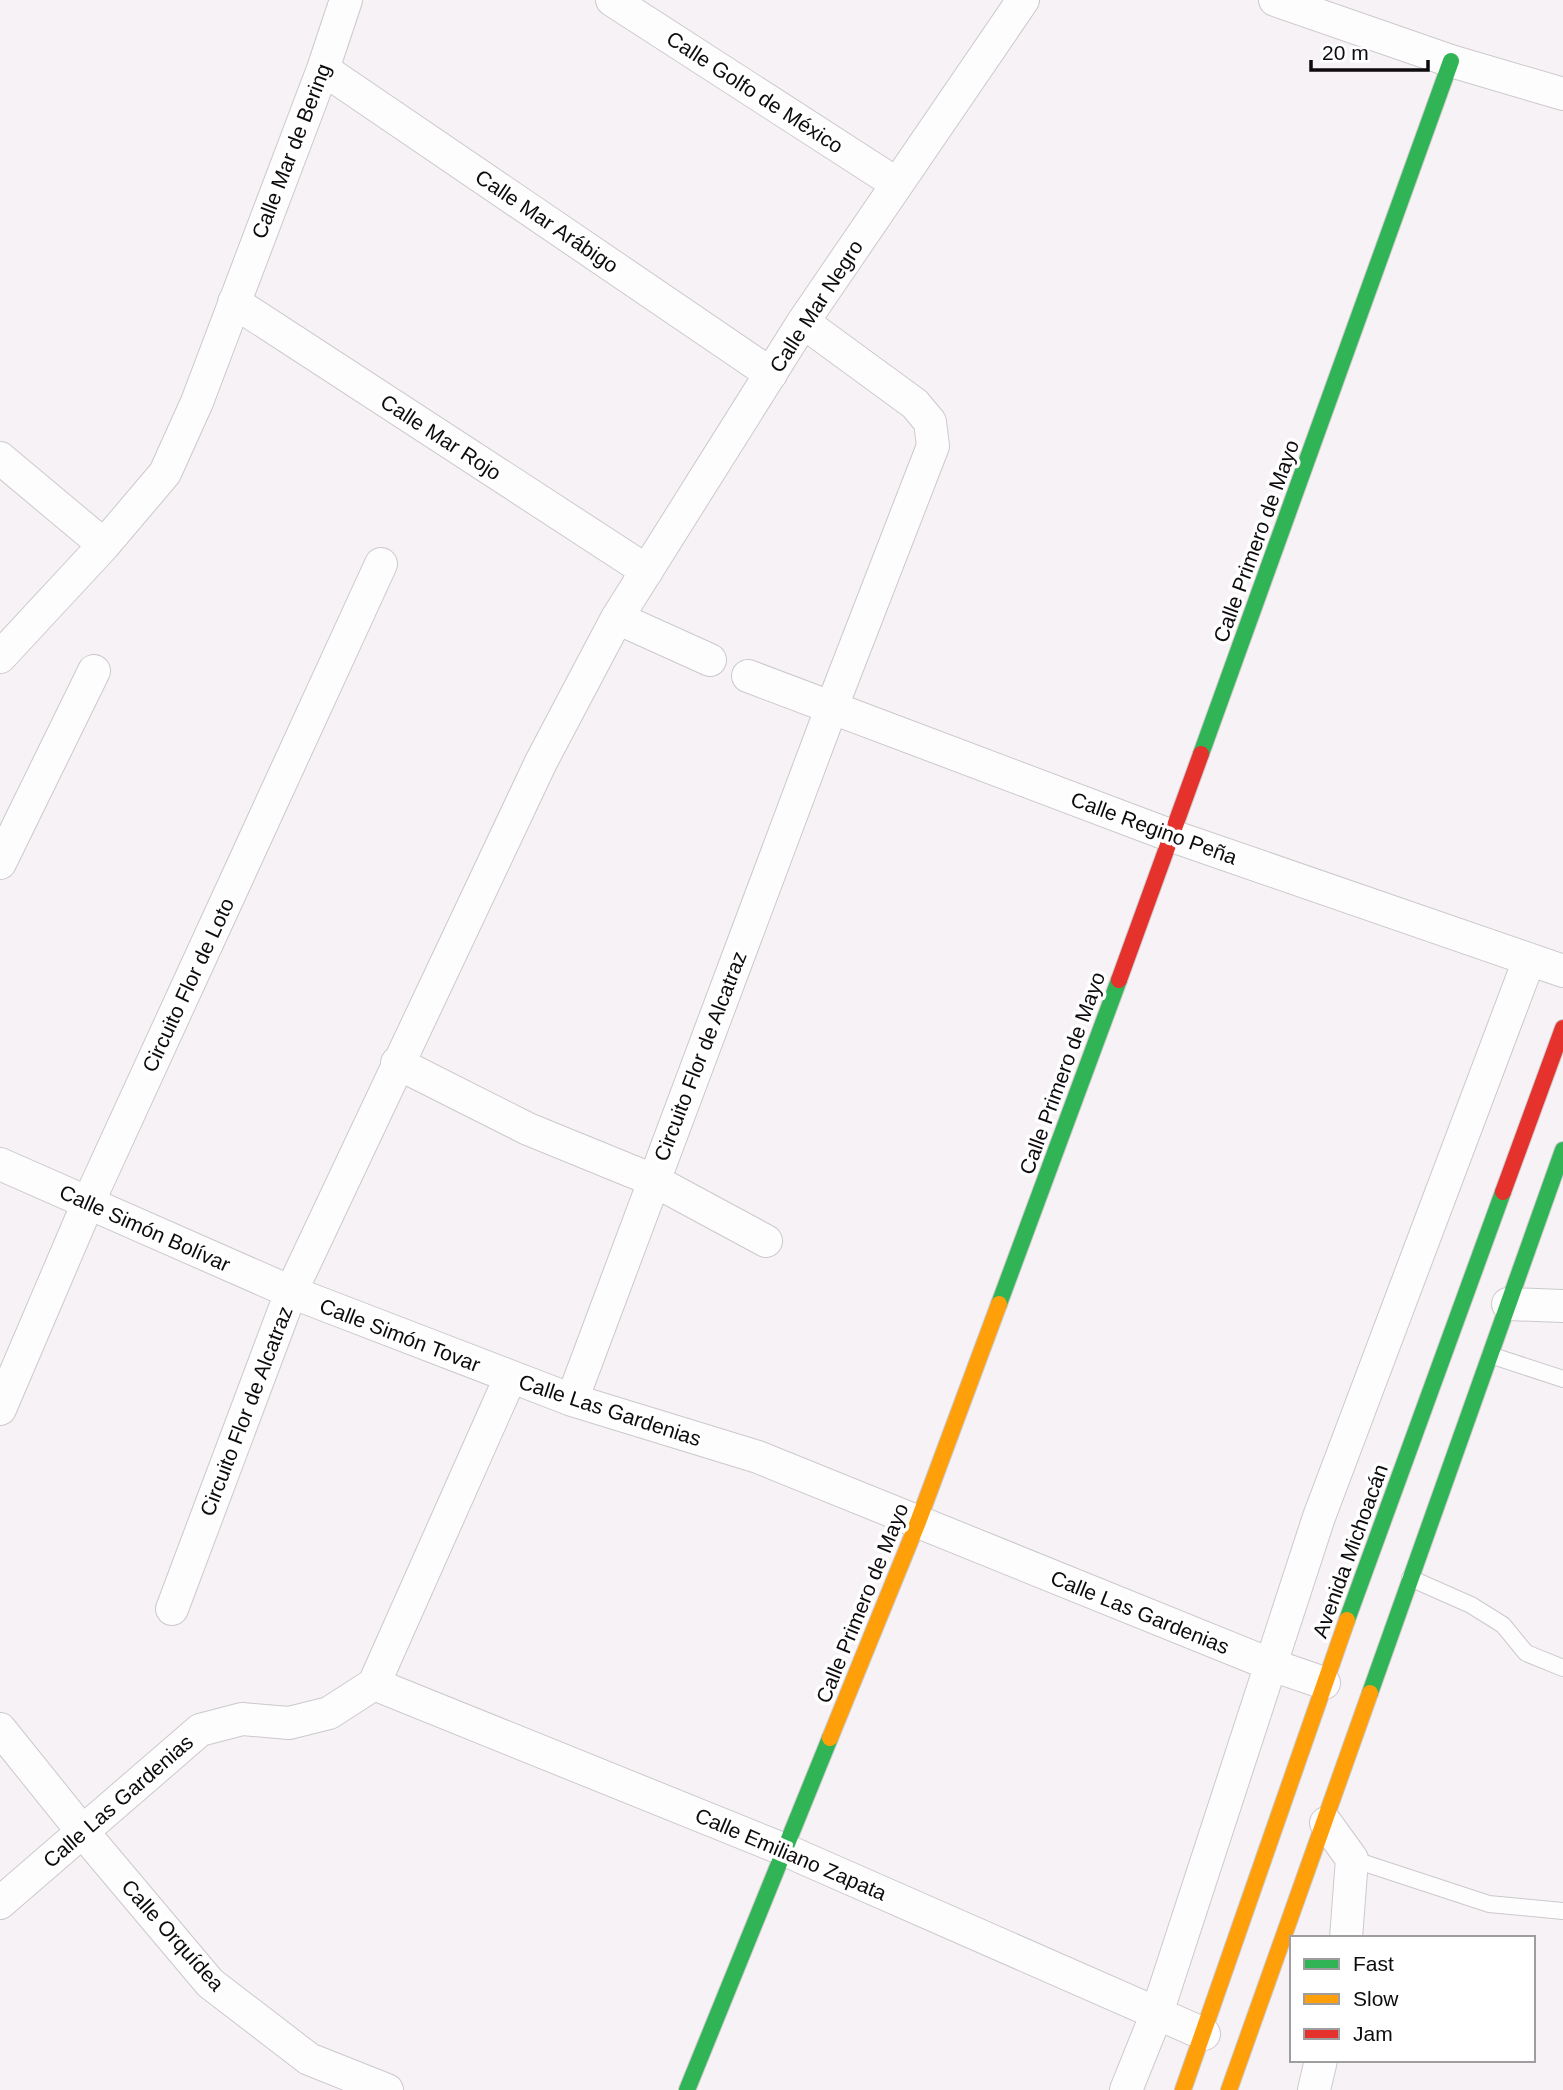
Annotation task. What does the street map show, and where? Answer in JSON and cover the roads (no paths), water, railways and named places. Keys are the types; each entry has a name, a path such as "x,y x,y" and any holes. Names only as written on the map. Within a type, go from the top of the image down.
{"street":[{"name":"Calle Mar de Bering","path":"0,657 104,545 165,473 197,402 323,69 346,0"},
{"name":"Calle Golfo de México","path":"612,0 897,184"},
{"name":"Calle Mar Negro","path":"617,618 803,322 1023,0"},
{"path":"1275,0 1451,61 1563,94"},
{"name":"Calle Primero de Mayo","path":"687,2090 918,1522 1172,836 1451,61"},
{"name":"Calle Mar Arábigo","path":"323,69 771,374"},
{"name":"Calle Mar Rojo","path":"234,302 647,571"},
{"name":"Circuito Flor de Alcatraz","path":"397,1063 528,1129 653,1180 933,446 930,422 915,404 803,322"},
{"path":"0,458 104,545"},
{"name":"Circuito Flor de Loto","path":"0,1409 88,1203 381,564"},
{"path":"617,618 710,660"},
{"name":"Circuito Flor de Alcatraz","path":"172,1609 290,1292 541,762 617,618"},
{"path":"0,863 94,671"},
{"name":"Calle Regino Peña","path":"747,676 1172,836 1563,971"},
{"path":"1126,2090 1157,2013 1319,1517 1529,960"},
{"name":"Avenida Michoacán","path":"1183,2090 1324,1683 1563,1028"},
{"path":"1229,2090 1563,1150"},
{"name":"Calle Simón Bolívar","path":"0,1164 290,1292"},
{"path":"572,1400 653,1180 766,1241"},
{"name":"Calle Simón Tovar","path":"290,1292 510,1378"},
{"path":"1508,1304 1563,1306"},
{"name":"Calle Las Gardenias","path":"0,1903 200,1730 242,1719 289,1723 329,1713 374,1684 510,1378 572,1400 758,1457 1272,1665 1324,1683"},
{"name":"Calle Emiliano Zapata","path":"374,1684 785,1850 1204,2034"},
{"name":"Calle Orquídea","path":"0,1729 82,1832 210,1983 309,2059 387,2090"},
{"path":"1326,1823 1352,1859 1346,1936"},
{"path":"1314,2090 1321,2062"}],"lane":[{"path":"1490,1356 1563,1379"},
{"path":"1410,1578 1471,1605 1503,1625 1527,1653 1563,1668"},
{"path":"1352,1859 1489,1904 1563,1911"}]}
